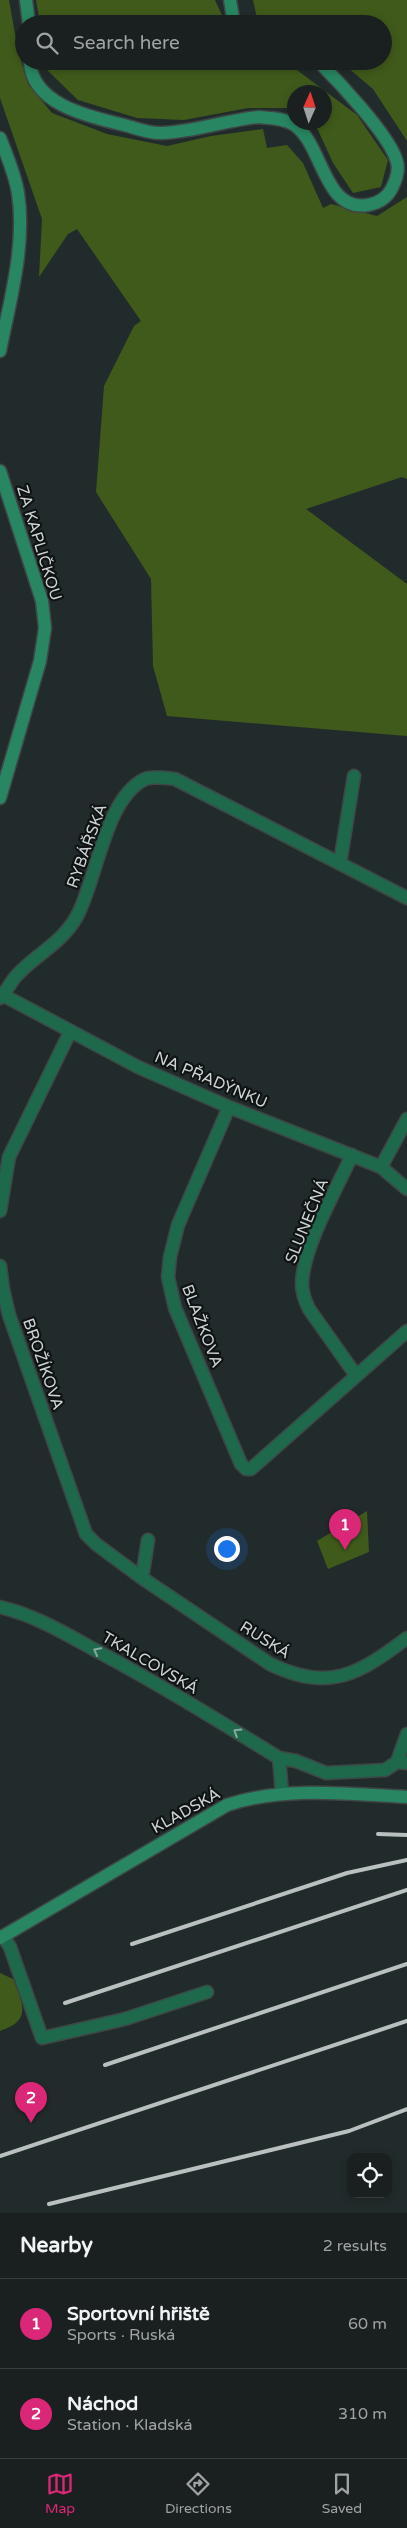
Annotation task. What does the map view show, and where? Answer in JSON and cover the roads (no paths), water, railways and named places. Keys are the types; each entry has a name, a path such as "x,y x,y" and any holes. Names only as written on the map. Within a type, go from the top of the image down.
{"street":[{"path":"26,0 28,15"},
{"path":"230,0 232,15"},
{"path":"33,70 38,84 52,99 67,108 134,128 160,133 259,117 276,118 292,124 307,137 335,193 349,202 363,206 378,203 389,194 397,180 397,160 387,141 326,70"},
{"path":"0,350 17,263 20,216 18,192 2,143"},
{"name":"ZA KAPLIČKOU","path":"0,471 42,600 45,628 40,661 0,798"},
{"path":"340,863 354,776"},
{"name":"RYBÁŘSKÁ","path":"2,997 17,974 44,954 67,931 91,885 102,842 120,802 136,785 146,778 175,779 407,898"},
{"name":"NA PŘADÝNKU","path":"2,997 138,1067 229,1107 381,1167 407,1189"},
{"path":"0,1211 9,1157 70,1032"},
{"name":"BLAŽKOVA","path":"229,1107 178,1225 170,1257 168,1277 175,1308 241,1464 246,1469 252,1468 355,1374"},
{"path":"381,1167 407,1119"},
{"name":"SLUNEČNÁ","path":"352,1155 312,1244 305,1263 302,1284 304,1299 309,1309 355,1374"},
{"name":"BROŽÍKOVA","path":"0,1266 2,1289 9,1315 62,1470"},
{"path":"355,1374 407,1331"},
{"name":"RUSKÁ","path":"62,1470 86,1534 96,1544 142,1578 270,1664 301,1676 319,1678 348,1674 366,1668 407,1638"},
{"path":"142,1578 148,1540"},
{"name":"TKALCOVSKÁ","path":"0,1607 42,1621 101,1653 278,1758 296,1761 326,1773 385,1770 402,1762"},
{"path":"402,1762 407,1734"},
{"path":"278,1758 282,1793"},
{"name":"KLADSKÁ","path":"207,1992 125,2019 42,2038 10,1947 1,1935 215,1810 252,1797 282,1793 407,1797"}],"railway":[{"path":"378,1834 407,1835"},
{"path":"132,1944 347,1873 407,1860"},
{"path":"65,2003 407,1890"},
{"path":"105,2065 407,1964"},
{"path":"0,2156 407,2021"},
{"path":"49,2204 349,2131 407,2109"}],"place":[{"name":"Sportovní hřiště","path":"345,1550"},
{"name":"Náchod","path":"31,2123"}]}
